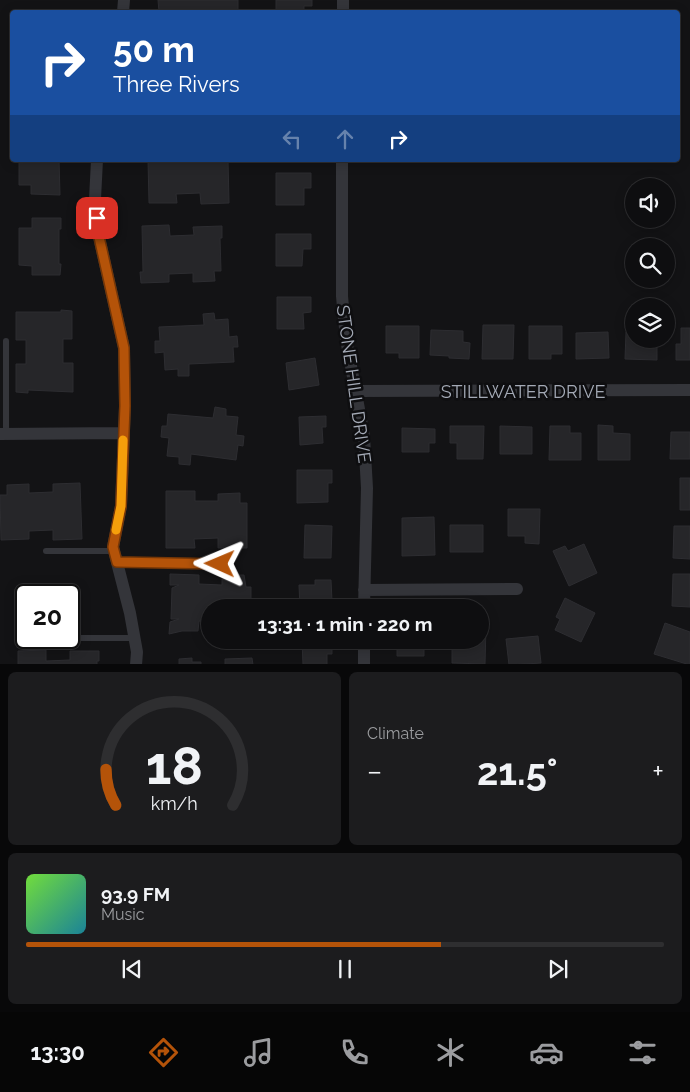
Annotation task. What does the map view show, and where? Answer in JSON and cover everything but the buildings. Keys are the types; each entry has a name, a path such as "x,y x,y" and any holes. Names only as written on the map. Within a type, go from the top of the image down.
{"street":[{"path":"97,162 95,199 99,237 124,348 125,406 121,506 113,547 130,613 136,664"},
{"name":"STONE HILL DRIVE","path":"342,162 342,296 346,339 364,436 367,488 364,599"},
{"name":"STILLWATER DRIVE","path":"356,391 690,390"},
{"path":"3,434 123,433"},
{"path":"364,590 517,589"},
{"path":"364,649 364,664"}],"lane":[{"path":"3,434 6,341"},
{"path":"46,551 220,564"},
{"path":"80,638 134,638"}],"slow traffic":[{"path":"116,530 121,506 123,440"}],"route":[{"path":"97,218 99,237 124,348 125,406 121,506 113,547 117,562 220,564"}]}
